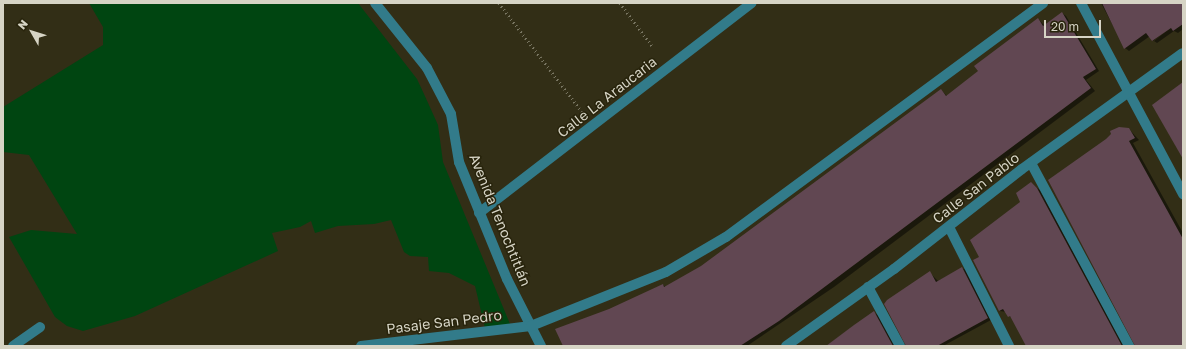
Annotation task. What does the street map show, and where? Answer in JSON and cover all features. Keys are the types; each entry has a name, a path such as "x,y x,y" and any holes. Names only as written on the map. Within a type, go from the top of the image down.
{"street":[{"name":"Avenida Tenochtitlán","path":"375,3 427,68 451,114 459,162 507,279 541,346"},
{"name":"Calle La Araucaria","path":"479,213 752,3"},
{"name":"Pasaje San Pedro","path":"361,346 530,326 666,272 726,237 1043,3"},
{"path":"1081,3 1183,194"},
{"name":"Calle San Pablo","path":"786,346 949,227 1031,163 1130,93 1183,53"},
{"path":"1031,163 1129,346"},
{"path":"949,227 1009,346"},
{"path":"868,287 900,346"},
{"path":"13,346 40,327"}],"path":[{"path":"499,3 593,126"},
{"path":"620,3 653,46"}],"green space":[{"path":"89,3 358,3 417,79 438,125 443,162 510,324 485,328 475,286 449,273 429,271 428,257 410,256 404,252 391,220 374,224 338,226 315,233 311,221 300,227 272,233 278,251 135,316 83,331 67,326 55,317 9,237 31,230 77,234 29,155 3,152 3,107 103,45 103,27"}],"building":[{"path":"1102,3 1183,3 1183,24 1173,31 1171,28 1152,41 1146,33 1124,49"},
{"path":"1062,12 1096,69 1083,77 1091,88 779,321 740,346 563,346 555,329 609,309 663,284 664,287 701,266 941,89 946,96 978,71 974,66 1038,18 1043,26"},
{"path":"1183,82 1183,159 1152,105"},
{"path":"1119,127 1129,128 1135,138 1129,141 1183,239 1183,346 1135,346 1048,180 1106,139 1111,134 1110,131"},
{"path":"1031,182 1037,188 1122,346 1026,346 1010,316 1008,317 1003,309 999,311 973,260 979,257 970,240 1020,202 1016,193"},
{"path":"962,267 988,318 937,346 906,346 884,304 887,300 930,271 936,282"},
{"path":"874,311 893,346 826,346 854,325"}]}
